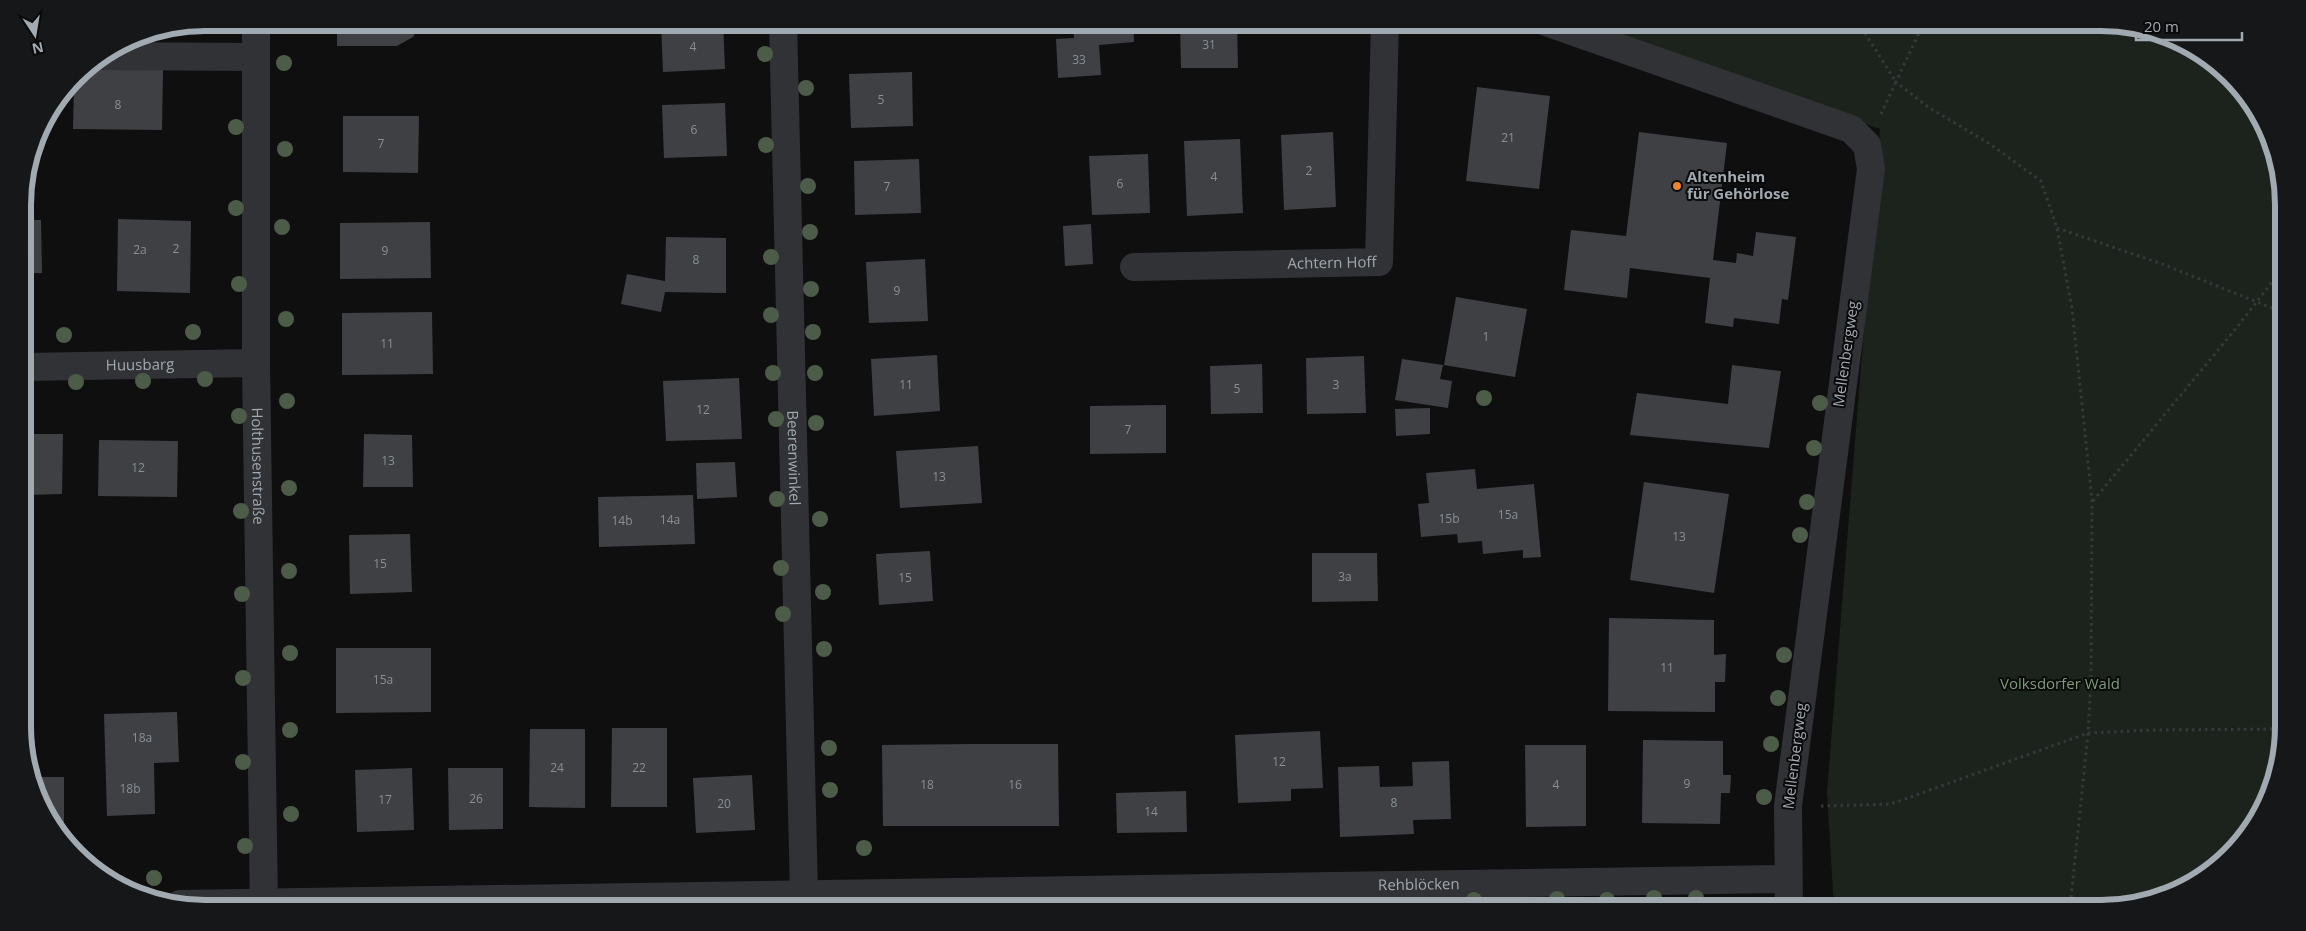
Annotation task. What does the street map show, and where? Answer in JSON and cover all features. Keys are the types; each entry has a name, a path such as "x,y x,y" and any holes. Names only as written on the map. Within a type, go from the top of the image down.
{"street":[{"name":"Achtern Hoff","path":"1134,267 1379,262 1385,31"},
{"name":"Mellenbergweg","path":"1572,31 1851,129 1867,144 1871,169 1788,806 1788,899"},
{"name":"Holthusenstraße","path":"256,32 256,363 264,900"},
{"name":"Beerenwinkel","path":"783,32 804,894"},
{"path":"116,56 256,57"},
{"name":"Huusbarg","path":"32,367 256,363"},
{"name":"Rehblöcken","path":"747,900 804,894 1787,879"}],"path":[{"path":"1864,31 1896,82 1928,107 1990,144 2042,181 2057,228 2073,317 2092,501 2091,680 2088,734 2071,899"},
{"path":"1896,82 1920,31"},
{"path":"2057,228 2162,264 2275,309"},
{"path":"2092,501 2257,303 2275,279"},
{"path":"1788,806 1891,804 2088,734 2152,730 2275,728"}],"green space":[{"name":"Volksdorfer Wald","path":"1605,31 2101,31 2135,35 2157,40 2178,49 2216,74 2239,99 2262,138 2269,160 2275,205 2275,726 2273,749 2266,782 2257,803 2239,832 2207,864 2168,887 2135,896 2112,899 1833,899 1827,792 1880,129"}],"building":[{"path":"1180,31 1237,31 1238,68 1181,68"},
{"path":"337,32 416,32 413,37 397,46 337,46"},
{"path":"661,32 723,32 725,69 663,72"},
{"path":"863,32 898,32 863,33"},
{"path":"1074,32 1133,32 1134,42 1099,45 1101,75 1058,78 1056,39 1074,38"},
{"path":"97,69 163,70 162,130 73,129 74,91"},
{"path":"912,72 913,126 851,128 849,74"},
{"path":"1477,87 1550,96 1539,189 1466,181"},
{"path":"725,103 727,156 664,158 662,105"},
{"path":"343,116 419,116 418,173 343,172"},
{"path":"1333,132 1336,207 1284,210 1281,135"},
{"name":"Altenheim für Gehörlose","path":"1639,132 1727,143 1713,260 1736,263 1737,253 1753,256 1756,232 1796,237 1788,300 1782,299 1779,324 1734,318 1733,327 1705,323 1710,278 1630,268 1627,298 1564,290 1571,230 1626,236"},
{"path":"1240,139 1243,213 1187,216 1184,141"},
{"path":"1148,154 1150,213 1092,215 1089,156"},
{"path":"919,159 921,213 855,215 854,161"},
{"path":"118,219 191,221 190,293 117,291"},
{"path":"32,220 41,220 42,273 32,273"},
{"path":"430,222 431,278 340,279 340,223"},
{"path":"1091,224 1093,264 1065,266 1063,226"},
{"path":"666,237 726,238 726,293 665,292 661,312 621,304 627,274 665,281"},
{"path":"925,259 928,321 869,323 866,262"},
{"path":"1456,297 1527,309 1515,377 1444,365"},
{"path":"432,312 433,374 342,375 342,313"},
{"path":"937,355 940,411 874,416 871,359"},
{"path":"1364,356 1366,413 1307,414 1306,358"},
{"path":"1402,359 1443,365 1440,379 1452,381 1448,408 1395,400"},
{"path":"1262,364 1263,413 1211,414 1210,366"},
{"path":"1732,365 1781,371 1769,448 1630,435 1637,393 1728,404"},
{"path":"739,378 742,439 666,441 663,381"},
{"path":"1166,405 1166,453 1090,454 1090,406"},
{"path":"1430,408 1430,434 1396,436 1395,409"},
{"path":"32,434 63,434 62,494 31,495"},
{"path":"364,434 412,435 413,487 363,487"},
{"path":"99,440 178,441 177,497 98,496"},
{"path":"978,446 982,503 900,508 896,451"},
{"path":"735,462 737,497 697,499 696,463"},
{"path":"1475,469 1477,489 1534,484 1541,557 1523,558 1523,550 1483,554 1482,541 1458,543 1457,534 1421,537 1418,504 1429,503 1426,473"},
{"path":"1644,482 1729,494 1714,593 1630,580"},
{"path":"693,495 695,544 599,547 598,497"},
{"path":"410,534 412,592 350,594 349,535"},
{"path":"930,551 933,601 879,605 876,554"},
{"path":"1312,553 1377,553 1378,601 1312,602"},
{"path":"1609,618 1714,620 1714,655 1726,654 1725,682 1715,682 1715,712 1608,711"},
{"path":"336,648 431,648 431,712 336,713"},
{"path":"177,712 179,762 154,763 155,814 107,816 104,714"},
{"path":"612,728 667,728 667,807 611,807"},
{"path":"530,729 585,729 585,808 529,807"},
{"path":"1320,731 1323,788 1291,789 1291,801 1238,803 1235,735"},
{"path":"1643,740 1723,741 1723,775 1731,775 1730,793 1721,793 1720,824 1642,823"},
{"path":"1058,744 1059,826 883,826 882,745"},
{"path":"1525,745 1586,745 1586,826 1526,827"},
{"path":"1449,761 1451,819 1413,820 1414,834 1340,837 1338,767 1379,766 1380,787 1413,786 1412,762"},
{"path":"412,768 414,830 357,832 355,770"},
{"path":"448,768 503,768 503,829 449,830"},
{"path":"752,775 755,830 696,833 693,778"},
{"path":"39,777 64,777 64,824 61,823 49,803"},
{"path":"1186,791 1187,832 1117,833 1116,793"}],"place":[{"name":"Altenheim für Gehörlose","path":"1677,186"}]}
